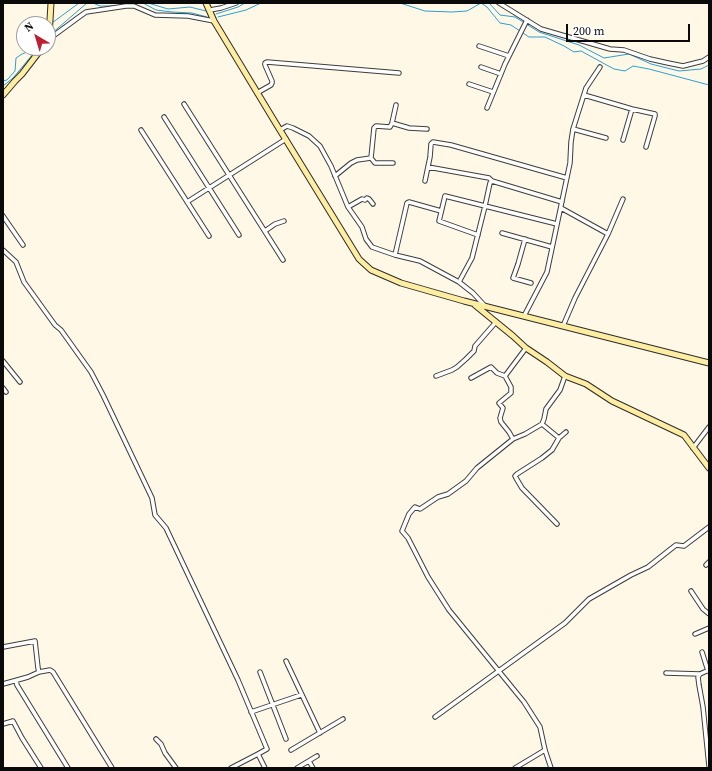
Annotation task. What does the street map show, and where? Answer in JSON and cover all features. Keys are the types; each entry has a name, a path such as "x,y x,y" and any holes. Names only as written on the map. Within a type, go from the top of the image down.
{"street":[{"path":"50,16 51,3"},
{"path":"206,3 214,21 257,93 360,259 371,270 401,284 709,364"},
{"path":"210,10 236,3"},
{"path":"499,3 541,29 610,49 624,50 650,59 683,66 703,61 709,57"},
{"path":"56,34 86,12 126,6 134,6 155,15 188,16 214,21"},
{"path":"487,108 509,56 527,20"},
{"path":"479,46 509,56"},
{"path":"3,96 36,56"},
{"path":"257,93 272,83 265,64 267,62 399,73"},
{"path":"481,67 501,74"},
{"path":"524,316 547,272 570,163 573,129 586,88 600,67"},
{"path":"468,84 493,92"},
{"path":"584,96 655,114 646,147"},
{"path":"184,104 284,260"},
{"path":"393,163 374,163 371,158 374,126 389,128 392,123 396,105"},
{"path":"623,140 632,109"},
{"path":"164,117 239,235"},
{"path":"392,123 408,128 427,129"},
{"path":"280,130 286,126 293,128 309,136 320,146 331,166 348,207 362,227 366,239 372,247 395,255 420,261 459,282 473,293 486,307"},
{"path":"573,129 606,138"},
{"path":"141,130 209,236"},
{"path":"187,202 286,139"},
{"path":"425,181 431,144 433,142 451,145 567,178"},
{"path":"335,176 351,163 357,160 371,158"},
{"path":"428,167 489,178 492,181 562,202"},
{"path":"459,282 472,258 490,183 492,181"},
{"path":"478,235 439,222 444,196 446,195 557,224"},
{"path":"348,207 367,198 373,204"},
{"path":"563,326 608,234 622,199"},
{"path":"395,255 407,203 409,202 441,211"},
{"path":"561,208 608,234"},
{"path":"3,216 23,245"},
{"path":"265,231 275,224 284,221"},
{"path":"502,233 552,247"},
{"path":"525,239 513,278 531,283"},
{"path":"3,250 16,262 24,282 91,372 118,425 152,498 155,514 166,528 222,645 267,749 231,768"},
{"path":"474,304 526,348 565,376 586,384 612,401 684,435 709,468"},
{"path":"436,376 452,370 466,359 474,351 474,346 496,322"},
{"path":"505,376 526,348"},
{"path":"3,361 20,382"},
{"path":"471,378 491,366 497,372 505,376 511,388 511,393 499,403 503,409 500,418 501,422 513,439"},
{"path":"551,768 544,750 540,726 524,702 449,610 428,576 408,538 402,531 409,514 415,507 420,509 438,497 448,494 466,481 477,468 513,439 526,434 542,424 546,410 560,390 565,376"},
{"path":"542,424 559,438"},
{"path":"693,448 709,427"},
{"path":"557,524 522,488 515,476 552,450 559,438 566,432"},
{"path":"435,717 565,622 589,599 648,567 676,545 684,546 709,527"},
{"path":"691,592 703,609 709,614"},
{"path":"695,634 709,628"},
{"path":"3,647 35,641 39,672"},
{"path":"666,673 700,674 708,671 702,652"},
{"path":"286,661 320,733"},
{"path":"3,684 28,677 39,672 50,670 53,672 112,768"},
{"path":"260,672 286,739"},
{"path":"700,674 698,677 703,707 709,766"},
{"path":"16,681 68,768"},
{"path":"251,712 302,695"},
{"path":"292,750 344,719"},
{"path":"3,724 14,721 22,738 41,768"},
{"path":"156,739 161,744 165,753 176,768"},
{"path":"515,768 544,750"},
{"path":"258,754 264,768"},
{"path":"297,768 317,756"},
{"path":"309,761 313,768"}],"waterway":[{"path":"56,20 79,3"},
{"path":"56,30 87,3"},
{"path":"93,3 100,6 115,6 127,3"},
{"path":"143,3 156,10 192,13 207,17"},
{"path":"148,3 168,9 190,7 206,11"},
{"path":"216,14 238,7 245,3"},
{"path":"218,17 246,10 261,3"},
{"path":"400,3 425,11 452,12 467,11 481,3 487,7 500,23 511,25 520,31"},
{"path":"489,3 500,15 515,17 539,32 579,45 604,58 629,54 651,64 679,71 701,69 709,65"},
{"path":"523,33 529,37 545,37 574,52 581,51 614,69 625,71 633,66 709,85"},
{"path":"3,81 7,80 15,71 16,58 19,56"},
{"path":"3,86 13,78 31,56"}]}
